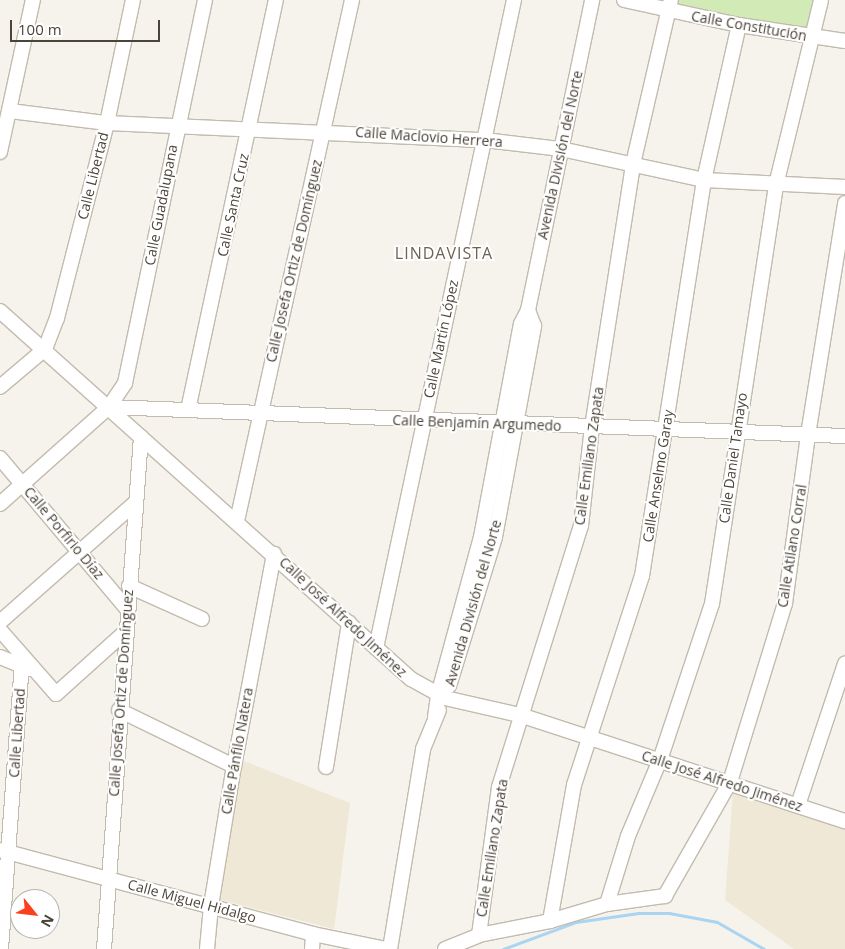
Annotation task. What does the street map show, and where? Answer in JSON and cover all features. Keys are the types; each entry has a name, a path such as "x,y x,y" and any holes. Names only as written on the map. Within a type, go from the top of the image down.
{"street":[{"path":"0,152 6,116 33,0"},
{"name":"Calle Libertad","path":"45,348 56,318 107,123 133,0"},
{"name":"Calle Guadalupana","path":"0,504 24,485 110,407 125,383 177,126 205,0"},
{"name":"Calle Santa Cruz","path":"188,410 276,0"},
{"name":"Calle Josefa Ortiz de Domínguez","path":"237,522 352,0"},
{"name":"Calle Martín López","path":"376,648 514,0"},
{"name":"Avenida División del Norte","path":"390,949 423,750 495,537 510,424 534,326 528,310 592,0"},
{"name":"Calle Constitución","path":"624,0 669,6 739,25 845,41"},
{"name":"Calle Daniel Tamayo","path":"607,904 628,836 660,760 712,604 736,432 776,185 821,0"},
{"name":"Calle Emiliano Zapata","path":"479,935 499,787 520,715 581,526 592,427 633,164 669,6"},
{"name":"Calle Anselmo Garay","path":"550,921 572,795 588,738 638,591 704,180 739,25"},
{"name":"Calle Maclovio Herrera","path":"6,116 107,123 323,130 485,140 561,149 704,180 845,187"},
{"name":"Calle Atilano Corral","path":"607,904 665,896 730,782 785,603 808,435 845,204"},
{"name":"Calle José Alfredo Jiménez","path":"0,311 45,348 410,679 442,696 520,715 845,821"},
{"path":"0,387 45,348"},
{"name":"Calle Benjamín Argumedo","path":"110,407 260,415 592,427 665,427 845,436"},
{"name":"Calle Josefa Ortiz de Domínguez","path":"104,949 119,710 134,504 141,437"},
{"name":"Calle Porfirio Díaz","path":"0,458 127,609"},
{"path":"0,622 134,504"},
{"name":"Calle Pánfilo Natera","path":"208,949 211,906 234,766 274,554"},
{"path":"129,586 202,619"},
{"path":"326,767 349,623"},
{"path":"0,630 28,668 56,694 125,632"},
{"path":"0,657 28,668"},
{"path":"798,805 845,664"},
{"name":"Calle Libertad","path":"2,949 4,851 28,668"},
{"path":"119,710 234,766"},
{"name":"Calle Miguel Hidalgo","path":"4,851 314,934 386,949"},
{"path":"446,949 479,935 550,921 607,904"},
{"path":"312,949 314,934"}],"shaded area":[{"path":"239,759 350,803 334,929 221,900"},
{"path":"733,791 845,827 845,949 794,949 725,900"}],"green space":[{"path":"679,0 814,0 806,34 678,6"}],"waterway":[{"path":"503,949 576,922 638,913 669,913 717,922 764,949"}],"district":[{"name":"LINDAVISTA","path":"444,253"}]}
